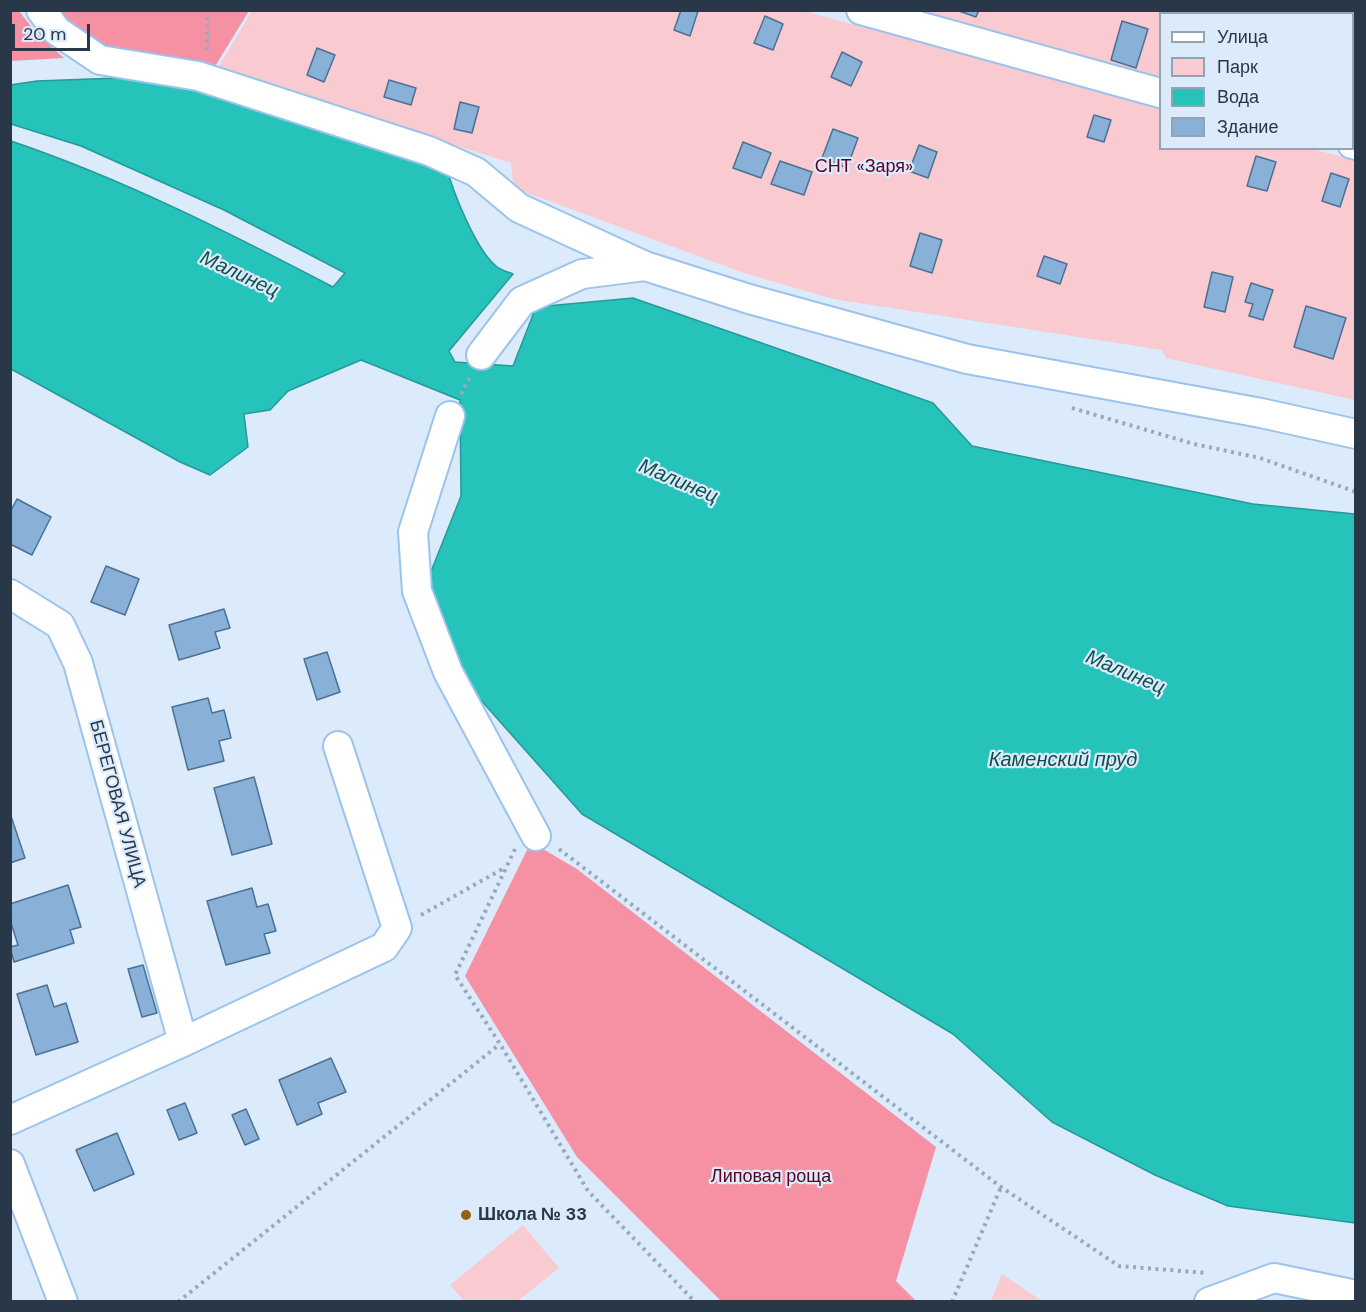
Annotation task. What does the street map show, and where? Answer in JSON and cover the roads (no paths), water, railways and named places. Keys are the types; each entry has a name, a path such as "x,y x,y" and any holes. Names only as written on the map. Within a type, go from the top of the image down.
{"street":[{"path":"41,10 57,31 100,60 212,81 429,151 477,172 519,208 645,266 749,299 967,359 1261,413 1356,434"},
{"path":"861,10 1159,92"},
{"path":"481,355 522,301 582,274 645,266"},
{"path":"450,416 413,532 417,591 448,672 536,836"},
{"name":"БЕРЕГОВАЯ УЛИЦА","path":"10,594 60,625 78,663 183,1042"},
{"path":"10,1120 183,1042 384,947 397,928 338,746"},
{"path":"10,1164 63,1302"},
{"path":"1209,1302 1274,1278 1356,1295"}],"water":[{"name":"Каменский пруд","path":"144,77 290,116 446,165 459,204 473,234 488,258 502,270 513,274 449,351 455,362 513,366 536,307 633,298 933,403 972,446 1253,504 1355,514 1355,1223 1228,1206 1155,1175 1052,1122 953,1034 582,814 471,689 428,579 461,496 460,400 361,360 288,391 270,410 244,414 248,447 210,475 180,462 11,369 11,141 134,189 254,246 333,287 345,273 224,210 81,146 11,124 10,85 37,81"}],"place":[{"name":"Школа № 33","path":"466,1215"}],"park label":[{"name":"СНТ «Заря»","path":"864,167"},
{"name":"Липовая роща","path":"771,1177"}],"water label":[{"name":"Малинец","path":"239,275"},
{"name":"Малинец","path":"678,482"},
{"name":"Малинец","path":"1125,673"}]}
